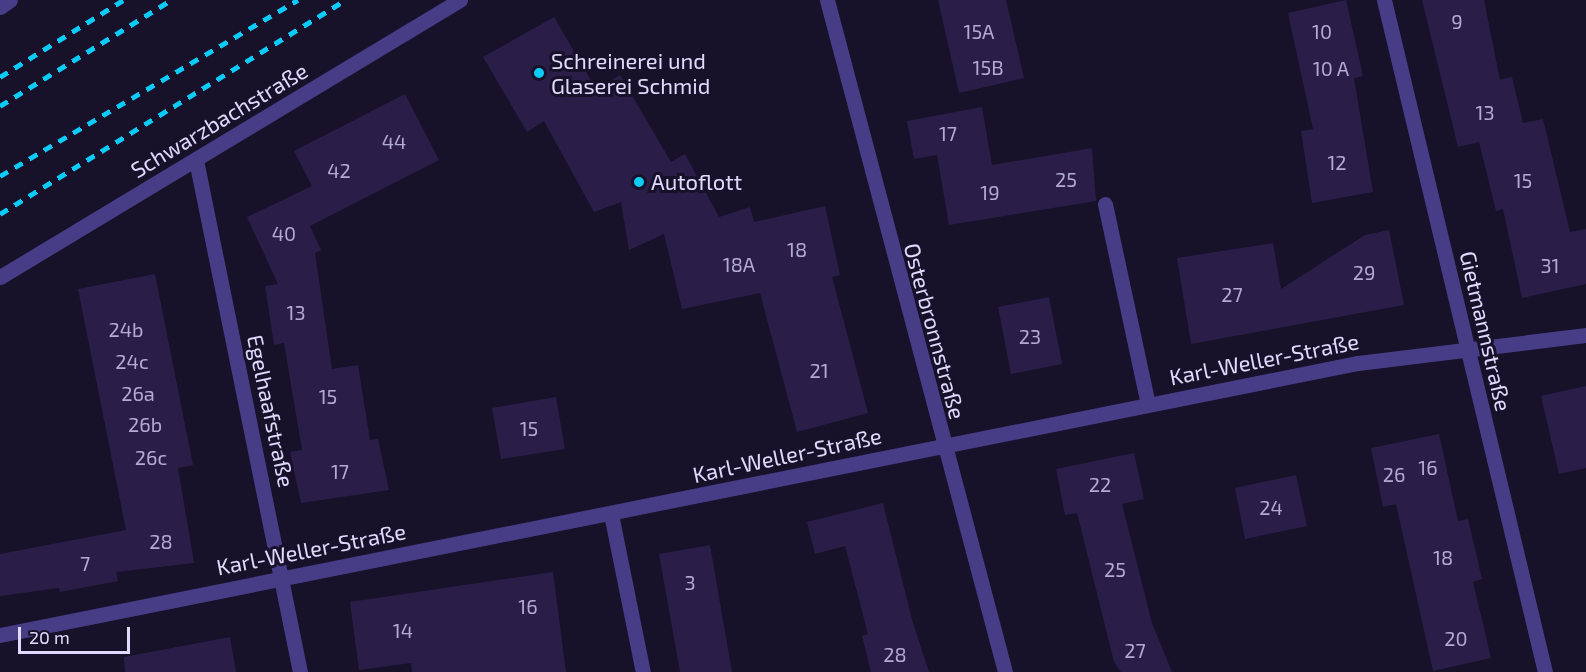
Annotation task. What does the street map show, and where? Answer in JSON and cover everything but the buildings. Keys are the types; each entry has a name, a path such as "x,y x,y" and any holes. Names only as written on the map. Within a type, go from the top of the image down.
{"street":[{"path":"0,7 10,0"},
{"name":"Schwarzbachstraße","path":"0,277 460,0"},
{"name":"Osterbronnstraße","path":"827,0 943,445 1005,672"},
{"name":"Gietmannstraße","path":"1384,0 1545,672"},
{"name":"Egelhaafstraße","path":"196,160 300,672"},
{"path":"1105,204 1148,404"},
{"name":"Karl-Weller-Straße","path":"0,635 282,577 611,514 1148,404 1467,347 1586,334"},
{"path":"611,514 643,672"}],"railway":[{"path":"0,77 123,0"},
{"path":"0,106 171,0"},
{"path":"0,176 298,0"},
{"path":"0,214 345,0"}],"place":[{"name":"Schreinerei und Glaserei Schmid","path":"539,73"},
{"name":"Autoflott","path":"639,182"}]}
